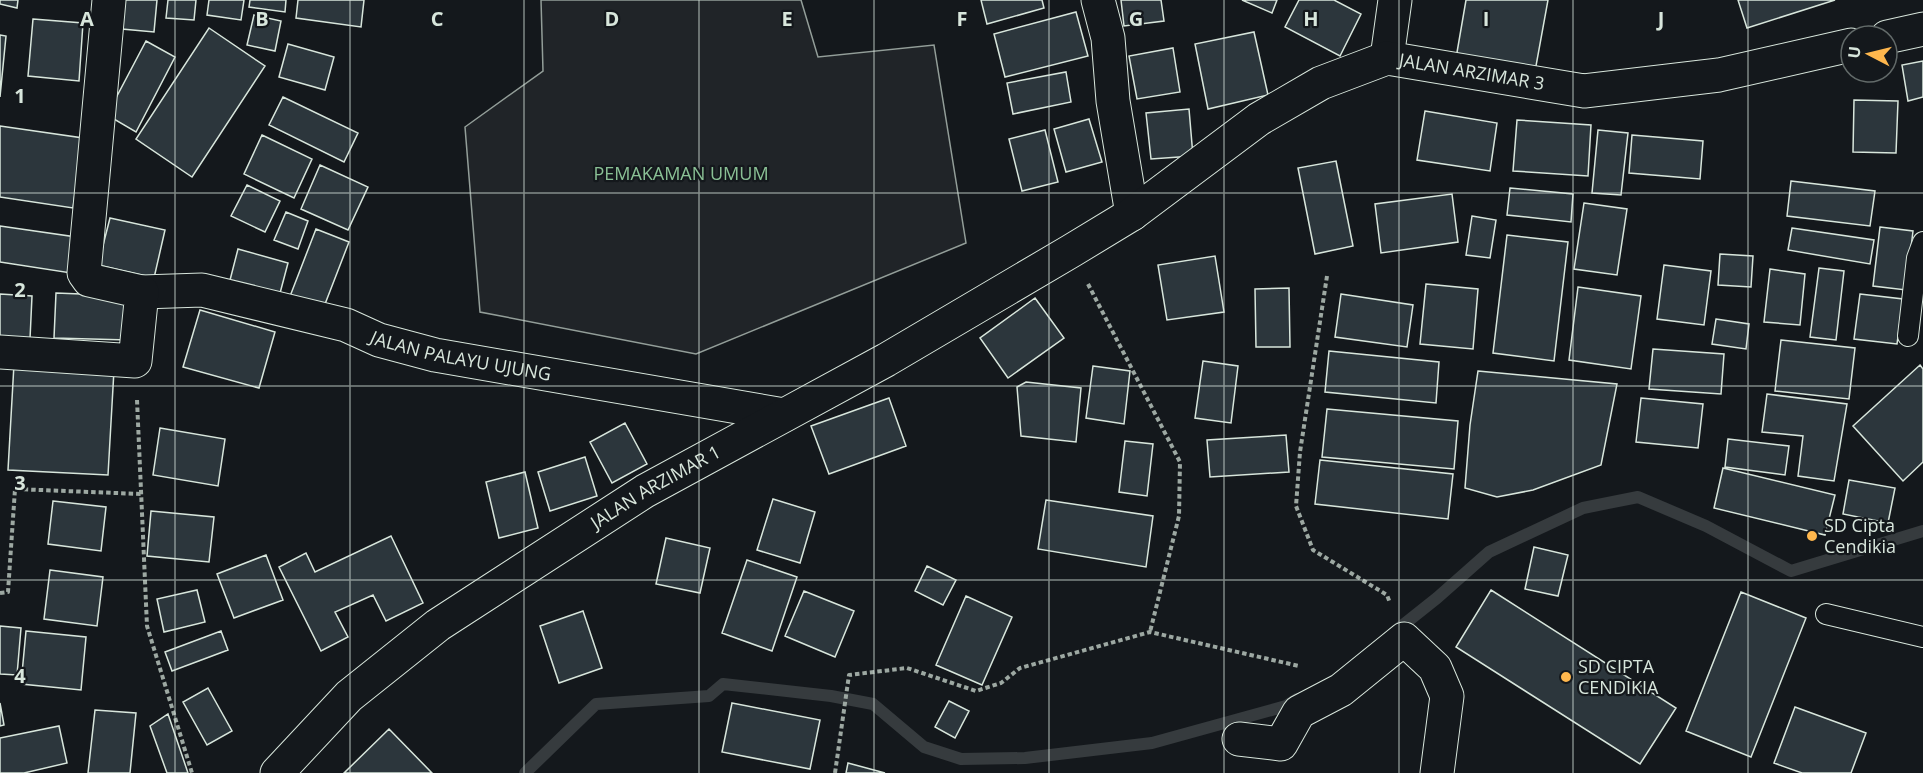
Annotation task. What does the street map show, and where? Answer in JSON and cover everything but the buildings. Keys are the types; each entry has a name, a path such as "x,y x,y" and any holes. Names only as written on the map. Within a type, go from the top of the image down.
{"street":[{"name":"JALAN PALAYU UJUNG","path":"109,0 84,273 89,280 142,292 202,290 346,325 379,340 435,355 784,415"},
{"path":"1098,0 1108,38 1113,101 1132,214"},
{"path":"1387,58 1395,0"},
{"path":"1899,34 1923,29"},
{"name":"JALAN ARZIMAR 3","path":"1071,251 1132,214 1259,119 1321,83 1387,58 1584,91 1719,75 1839,48"},
{"name":"JALAN ARZIMAR 1","path":"277,773 349,696 438,625 645,490 886,360 1071,251"},
{"path":"0,352 135,361 142,292"},
{"path":"1239,739 1281,744 1299,712 1341,690 1404,639 1436,668 1447,696 1437,773"}],"lane":[{"path":"1908,336 1917,258 1923,242"},
{"path":"1826,614 1923,637"}],"path":[{"path":"1071,251 1180,462 1179,516 1150,632"},
{"path":"1327,276 1300,452 1296,506 1313,550 1387,595"},
{"path":"135,361 147,626 192,773"},
{"path":"0,593 8,592 15,489 141,494"},
{"path":"835,773 849,675 907,668 976,691 1001,683 1020,668 1150,632 1300,667"}],"green space":[{"name":"PEMAKAMAN UMUM","path":"541,0 801,0 818,57 934,45 966,243 696,354 480,312 465,127 543,71"}],"waterway":[{"path":"1393,633 1489,552 1583,508 1638,497 1706,526 1791,571 1923,531"},
{"path":"525,773 596,704 709,696 723,684 831,696 873,704 924,747 961,759 1025,758 1152,743 1286,706 1297,699"}],"place":[{"name":"SD Cipta Cendikia","path":"1812,536"},
{"name":"SD CIPTA CENDIKIA","path":"1566,677"}]}
